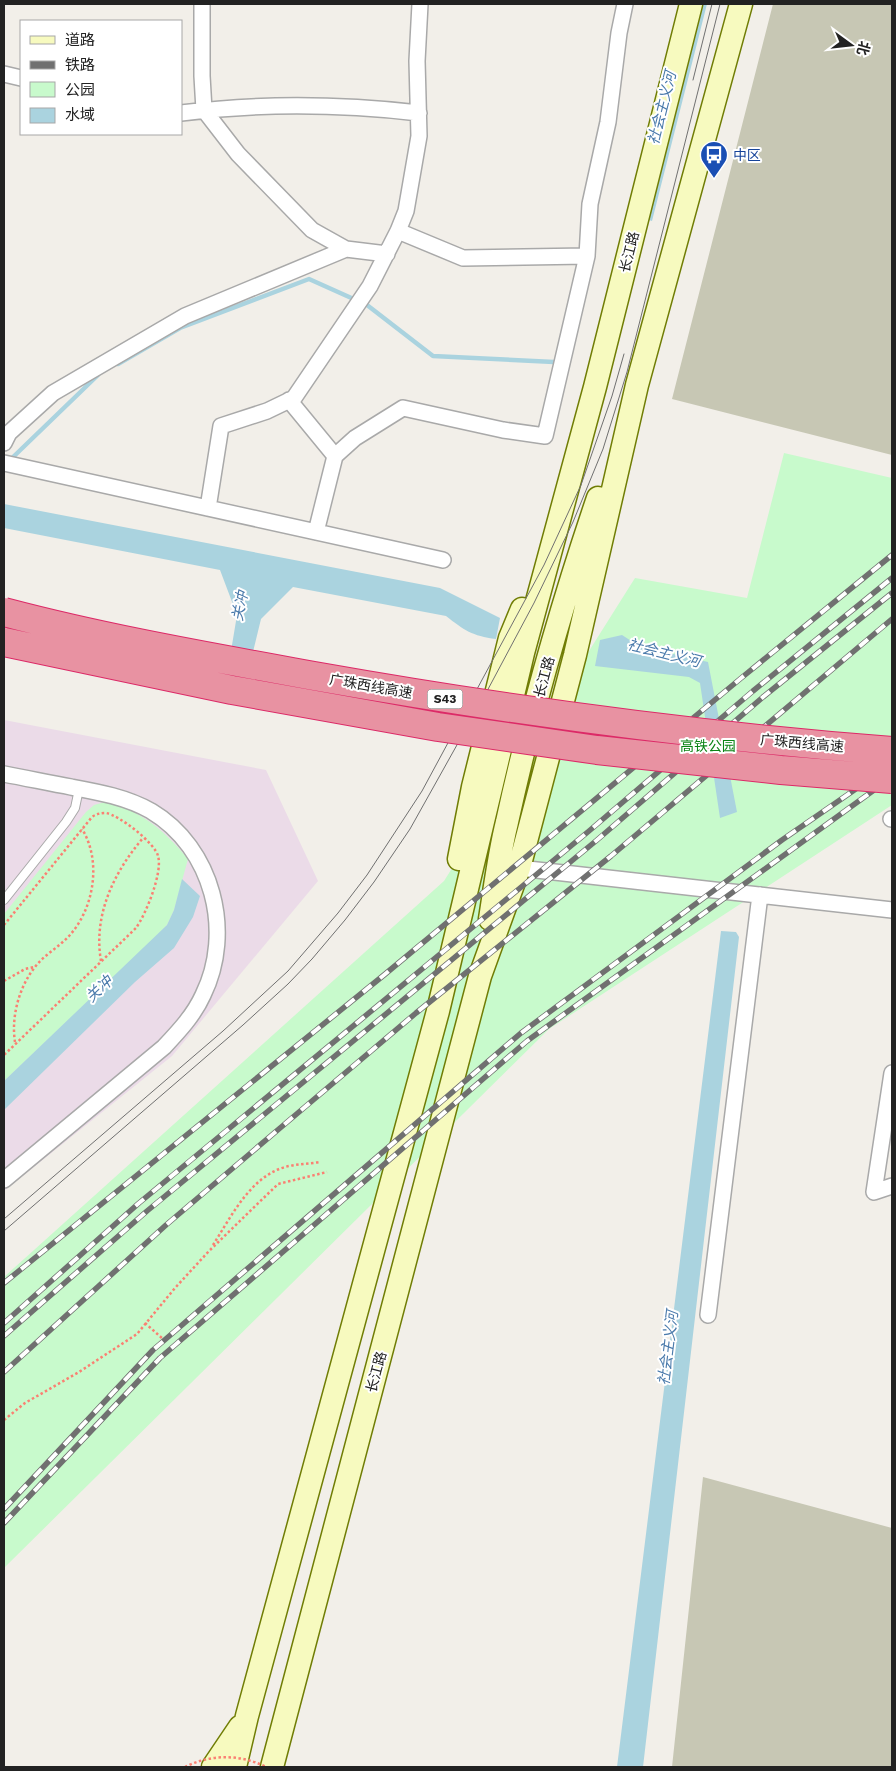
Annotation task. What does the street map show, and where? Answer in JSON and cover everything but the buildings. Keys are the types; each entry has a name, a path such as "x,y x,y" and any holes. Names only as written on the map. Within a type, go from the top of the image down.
{"highway":[{"name":"广珠西线高速","path":"4,612 223,660 437,698 602,721 786,742 892,751"},
{"name":"广珠西线高速","path":"4,642 232,690 438,727 607,751 782,770 892,779"}],"main road":[{"name":"长江路","path":"235,1767 247,1716 438,1011 523,653 595,388 690,6"},
{"name":"长江路","path":"480,976 519,868 575,655 637,385 741,11"},
{"name":"长江路","path":"273,1764 480,976 506,823 545,668 577,560 637,385"},
{"path":"213,1767 247,1716"}],"street":[{"path":"202,4 204,110 238,154 312,230 346,249 387,254"},
{"path":"208,508 221,426 267,411 294,398 370,286 398,231 406,211 419,136 418,61 420,4"},
{"path":"316,532 335,456 355,438 403,408 503,430 545,436 587,256 590,204 608,122 625,4"},
{"path":"4,74 20,78"},
{"path":"182,113 204,110 329,106 419,113"},
{"path":"398,231 463,258 587,256"},
{"path":"4,443 9,433 52,393 186,316 346,249"},
{"path":"289,400 335,456"},
{"path":"4,463 443,560"},
{"path":"4,774 110,795 131,802 151,812 171,826 188,845 201,864 211,887 218,933 212,974 192,1014 176,1034 164,1047 4,1180"},
{"path":"519,868 892,910"},
{"path":"708,1315 760,895"},
{"path":"892,1072 874,1192 892,1186"}],"lane":[{"path":"4,900 66,822 75,808 78,788"}],"path":[{"path":"4,926 82,829 97,814 105,813 120,819 154,847 158,854 159,862 146,911 136,928 4,1054"},
{"path":"16,1043 14,1032 17,1006 34,968 69,936 78,925 88,904 93,862 87,838 82,829"},
{"path":"101,961 99,933 107,898 123,864 143,838"},
{"path":"4,981 25,969 34,968"},
{"path":"209,1252 244,1198 261,1180 284,1167 320,1162"},
{"path":"4,1420 25,1403 79,1372 137,1334 209,1252 278,1184 327,1172"},
{"path":"145,1323 163,1339"},
{"path":"185,1767 200,1760 230,1757 273,1764"}],"shaded area":[{"path":"773,4 892,4 892,455 672,399"},
{"path":"4,720 266,770 318,881 172,1056 4,1191"},
{"path":"703,1477 892,1528 892,1767 672,1767"}],"green space":[{"name":"高铁公园","path":"784,453 892,478 892,805 549,1029 4,1568 4,1277 444,881 635,578 747,598"},
{"path":"105,802 130,810 141,816 170,839 188,859 174,910 167,925 147,946 4,1081 4,914 86,812 94,805"}],"water":[{"path":"696,4 707,4 652,221 643,218"},
{"name":"关冲","path":"4,504 440,588 500,618 496,639 469,632 446,616 293,587 261,619 252,656 231,651 237,615 220,570 4,528"},
{"name":"社会主义河","path":"622,635 639,646 708,662 737,812 720,818 700,683 689,677 595,666 600,640"},
{"path":"182,879 200,896 193,917 174,948 135,982 4,1110 4,1081 167,925 174,910"},
{"path":"721,931 736,932 739,937 643,1767 617,1767"}],"waterway":[{"path":"118,364 180,328 309,279 367,305 433,356 554,362"},
{"path":"10,460 98,375"}],"tram line":[{"path":"693,80 712,4"},
{"path":"4,1231 288,984 345,920 374,882 410,829 534,603 573,522 603,449 627,372 720,4"},
{"path":"4,1219 223,1031 288,971 338,913 367,875 422,791 544,565 581,485 612,396 624,354"}],"railway":[{"path":"4,1283 384,975 892,555"},
{"path":"4,1323 139,1203 589,831 753,691 892,578"},
{"path":"4,1336 147,1211 597,840 763,697 892,593"},
{"path":"4,1372 166,1225 286,1123 416,1013 611,856 892,619"},
{"path":"4,1509 153,1350 521,1033 782,840 892,764"},
{"path":"4,1523 160,1358 527,1041 892,777"}],"place":[{"name":"中区","path":"714,179"}]}
